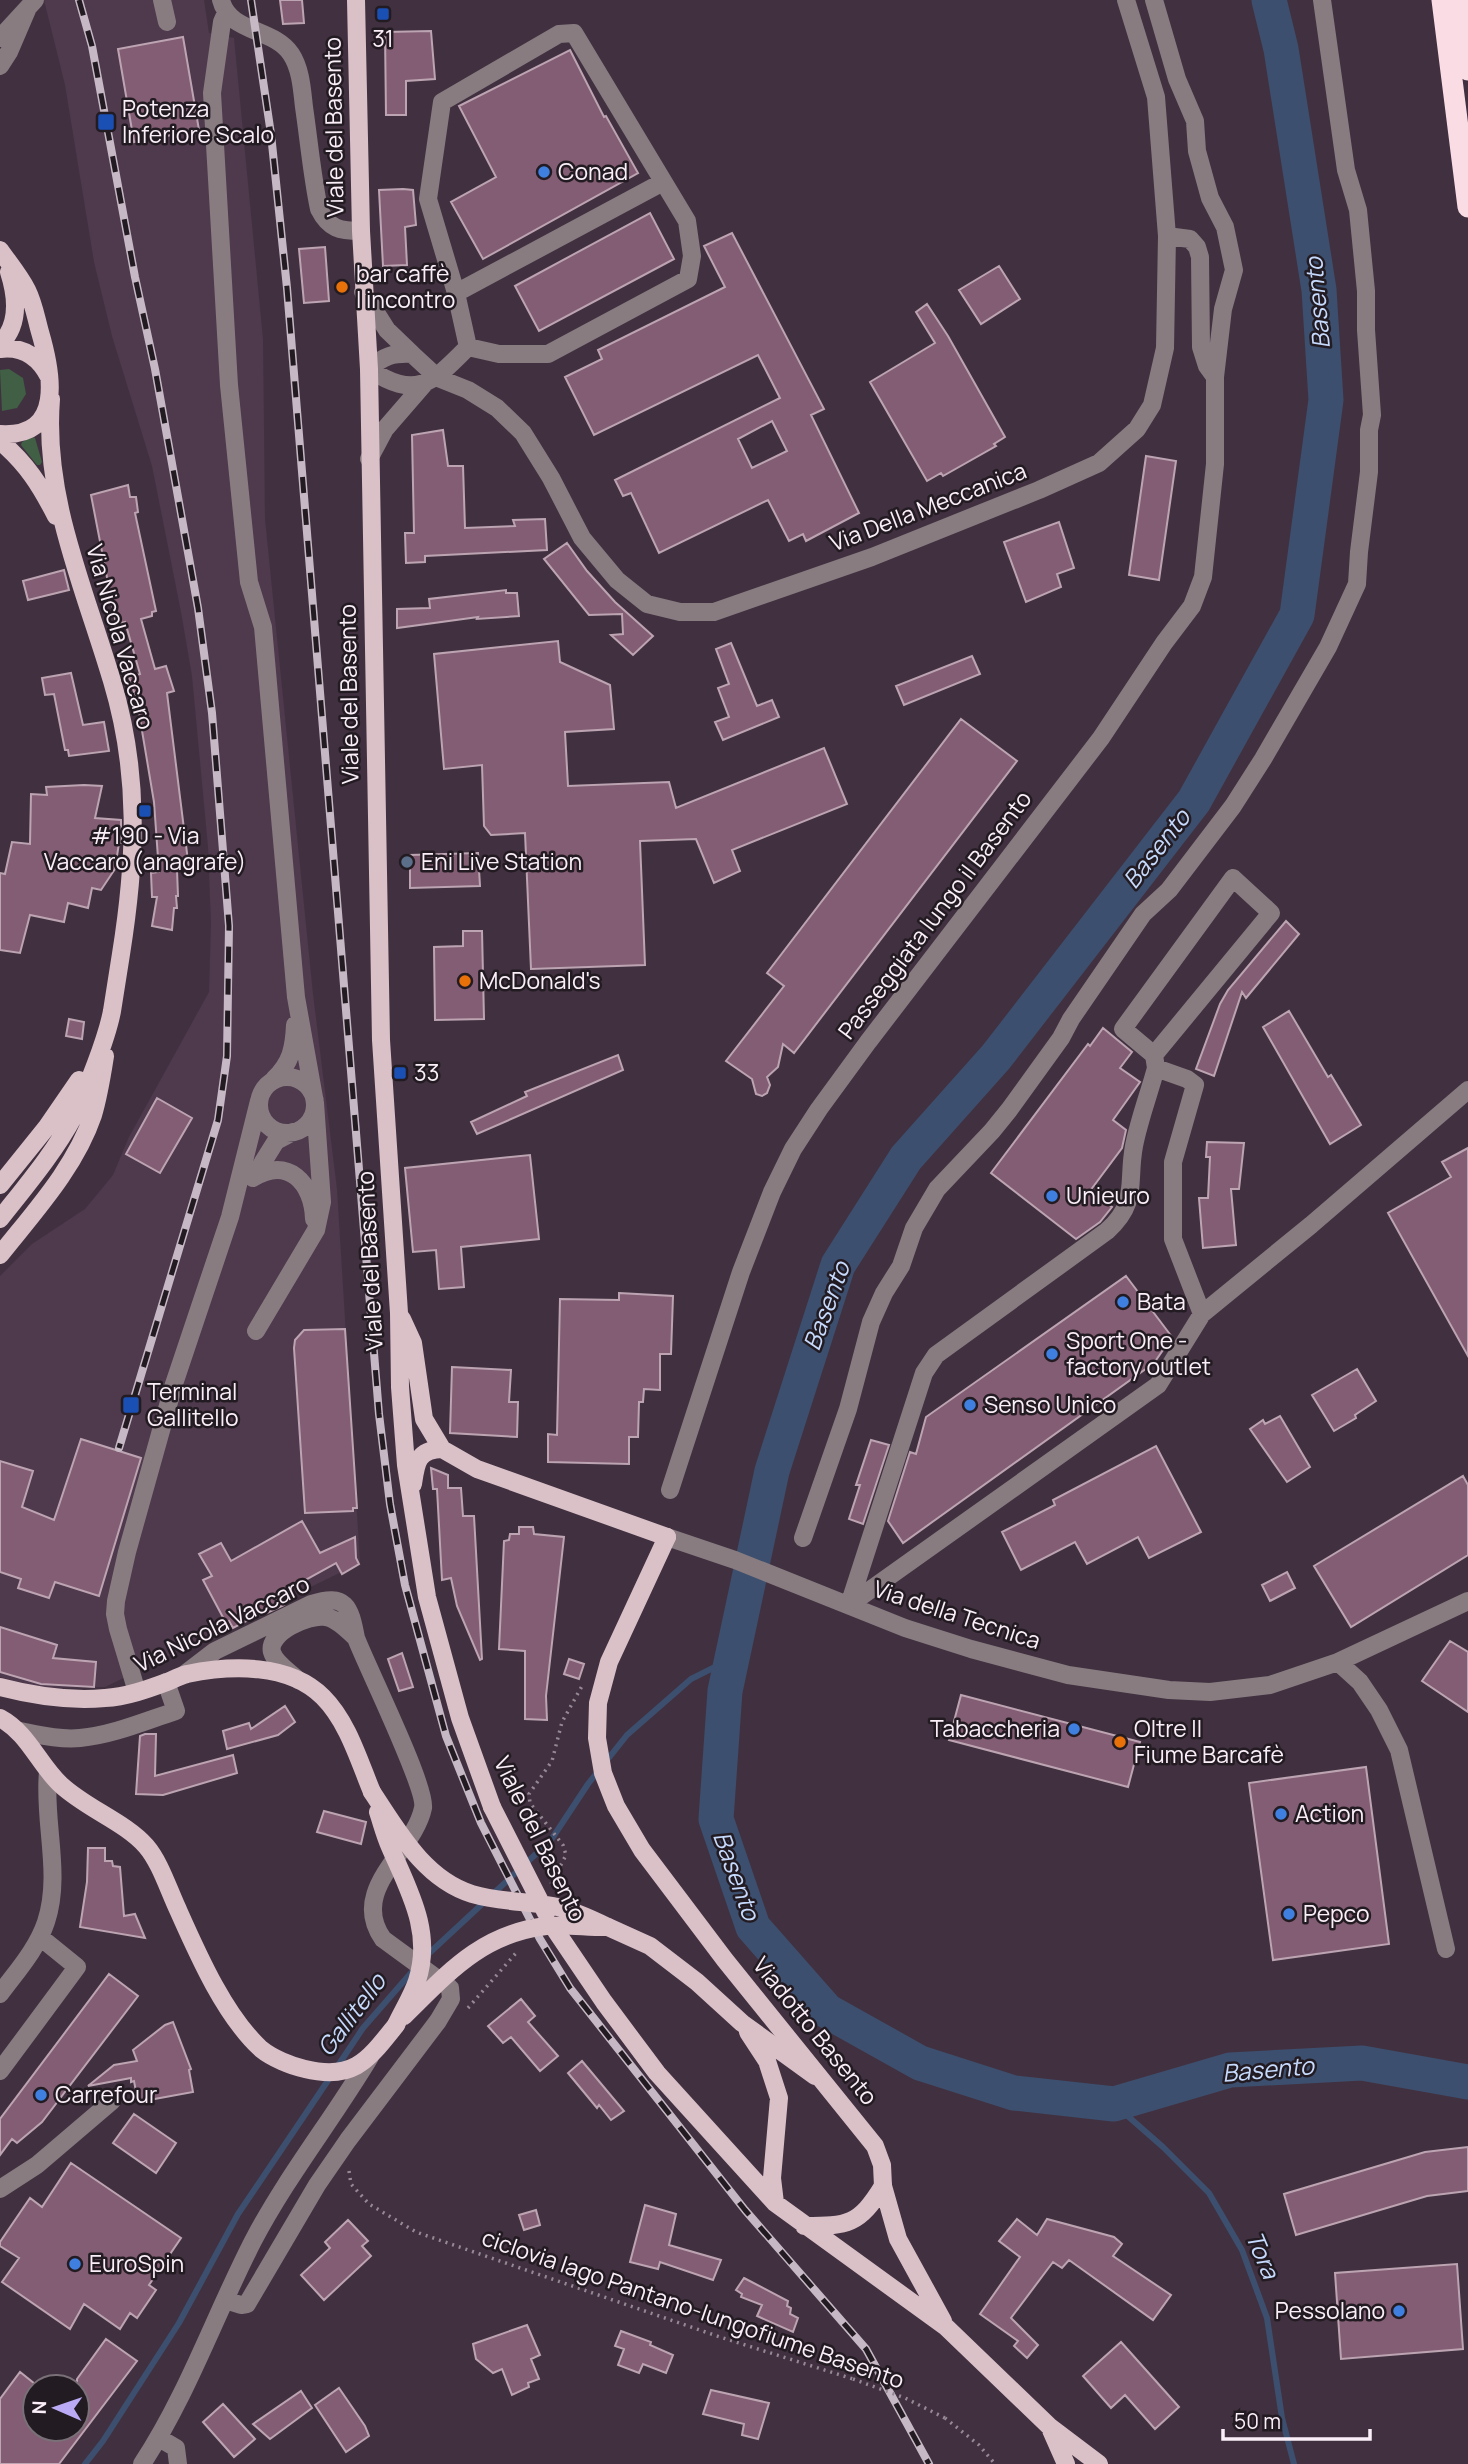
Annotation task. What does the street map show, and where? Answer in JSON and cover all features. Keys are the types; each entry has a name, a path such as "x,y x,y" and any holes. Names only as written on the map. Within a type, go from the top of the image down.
{"highway":[{"path":"1442,0 1468,207"},
{"path":"1460,0 1468,69"}],"main road":[{"name":"Viale del Basento","path":"356,0 363,292 369,369 381,1040 399,1313 400,1387 412,1497 427,1597 444,1662 467,1739 492,1807 556,1931 604,2003 657,2073 775,2203 947,2327 1050,2427"},
{"path":"2,253 15,291 15,317 0,346 27,352 44,366 49,377"},
{"name":"Via Nicola Vaccaro","path":"2,253 26,286 49,363 51,454 64,531 113,683 130,761 134,835 132,867 111,1014 100,1047"},
{"path":"0,434 11,435 32,427 41,420 51,399"},
{"name":"Via Nicola Vaccaro","path":"0,441 26,464 64,531"},
{"path":"0,1255 60,1179 82,1139 100,1086 111,1014"},
{"path":"0,1185 46,1128 100,1047"},
{"path":"0,1219 40,1168 74,1115 100,1047"},
{"name":"Via della Tecnica","path":"399,1313 413,1343 424,1419 442,1449 477,1469 667,1537"},
{"path":"412,1497 416,1464 422,1454 442,1449"},
{"name":"Viadotto Basento","path":"667,1537 609,1662 598,1703 597,1738 603,1773 616,1806 642,1850 725,1960 875,2146 882,2165 883,2186"},
{"path":"185,1674 237,1668 267,1670 300,1681 323,1697 344,1726 372,1792 389,1844 416,1904 421,1928 422,1950 417,1980 396,2025"},
{"name":"Via Nicola Vaccaro","path":"0,1687 41,1696 106,1698 137,1692 185,1674"},
{"path":"0,1718 20,1731 48,1772 80,1802 120,1826 146,1846 200,1959 238,2023 263,2050 296,2067 320,2073 346,2072 370,2057 396,2025 451,1970 487,1943 520,1930 548,1926 608,1927"},
{"path":"372,1792 413,1851 450,1884 471,1894 552,1906 583,1914 650,1947 697,1982 742,2023 821,2081"},
{"path":"742,2023 767,2061 779,2098 772,2178 775,2203"},
{"name":"Viale del Basento","path":"883,2186 898,2239 947,2327"},
{"path":"804,2226 837,2226 858,2218 872,2205 883,2186"},
{"path":"1050,2427 1066,2464"},
{"path":"1050,2427 1100,2464"}],"street":[{"path":"163,0 167,22"},
{"name":"Via Della Meccanica","path":"431,381 468,390 496,408 523,433 551,478 582,538 617,580 647,604 680,612 714,612 872,557 1099,463 1137,429 1152,405 1165,348 1167,236 1156,97 1126,0"},
{"name":"Passeggiata lungo il Basento","path":"670,1490 741,1272 772,1192 793,1149 868,1042 1101,738 1192,606 1203,577 1215,464 1215,377 1223,309 1234,270 1225,227 1210,198 1196,151 1195,121 1177,79 1154,0"},
{"path":"803,1538 848,1409 871,1322 884,1293 901,1266 914,1228 937,1189 1009,1110 1061,1038 1071,1019 1143,914 1169,890 1233,806 1328,647 1357,584 1369,472 1369,430 1373,415 1366,330 1366,291 1358,210 1346,170 1322,0"},
{"path":"0,38 31,5"},
{"path":"0,66 31,5"},
{"path":"223,6 239,23 275,39 293,57 300,81 319,209 336,229 361,231"},
{"path":"223,6 212,93 229,385 249,582 263,627 296,997 315,1102 323,1202 316,1230 256,1331"},
{"path":"573,33 687,221 692,256 688,279 548,354 499,354 468,347 456,293 428,199 442,102 559,34 573,33"},
{"path":"456,293 663,182"},
{"name":"Passeggiata lungo il Basento","path":"1167,236 1190,239 1197,247 1200,257 1201,347 1207,366 1215,377"},
{"path":"363,292 387,330 412,354 431,381"},
{"path":"369,459 385,429 468,347"},
{"path":"412,354 388,355 369,369 385,380 402,385 431,381"},
{"path":"849,1605 924,1373 936,1355 1122,1218 1128,1203 1134,1146 1155,1061 1271,913 1233,878 1123,1029 1155,1061 1195,1085 1173,1162 1173,1238 1202,1314"},
{"path":"137,1692 117,1629 115,1614 127,1552 174,1384 230,1217 258,1101 266,1085 287,1065 292,1054 296,997"},
{"path":"230,1217 276,1141 310,1121 315,1102 313,1093 300,1080 292,1077 274,1079"},
{"path":"849,1605 1158,1385 1202,1314 1311,1225 1468,1090"},
{"path":"258,1101 262,1119 268,1126 277,1131 295,1132"},
{"path":"253,1178 262,1172 283,1171 304,1183 309,1192 314,1216 311,1238 306,1247"},
{"name":"Via della Tecnica","path":"667,1537 735,1559 905,1628 971,1649 1056,1672 1169,1690 1210,1692 1270,1685 1338,1662 1468,1601"},
{"name":"Via Nicola Vaccaro","path":"185,1674 215,1651 326,1599 346,1604 356,1638"},
{"path":"225,2300 247,2304 317,2185 438,2021 451,1999 450,1988 383,1939 375,1928 372,1909 377,1887 419,1821 424,1805 410,1761 356,1638 328,1616 314,1616 277,1633 272,1642 271,1650 275,1658 300,1681"},
{"path":"1338,1662 1360,1682 1379,1710 1399,1750 1446,1950"},
{"path":"20,1731 79,1739 107,1734 176,1711 166,1682"},
{"path":"0,1994 36,1945 47,1920 52,1874 46,1788 48,1772"},
{"path":"0,2071 77,1967 40,1937"},
{"path":"142,2464 159,2438 204,2350 254,2240 294,2171 370,2057"},
{"path":"0,2189 37,2165 112,2101"},
{"path":"159,2438 176,2448 178,2464"}],"path":[{"name":"ciclovia lago Pantano-lungofiume Basento","path":"369,2204 416,2232 512,2267 905,2398 945,2418 979,2445 995,2464"}],"shaded area":[{"path":"44,0 204,0 209,33 234,38 263,339 265,519 313,994 337,1189 360,1563 105,1687 39,1688 0,1677 0,1276 32,1244 85,1209 113,1175 129,1137 209,992 211,923 208,847 192,676 181,612 152,466 112,336 94,262 65,85"}],"green space":[{"path":"9,369 23,378 26,394 17,408 2,411 0,370"},
{"path":"32,437 35,438 42,462 40,465 37,465 21,445"}],"building":[{"path":"280,0 302,0 304,23 283,24"},
{"path":"431,31 435,79 406,81 406,115 386,115 385,32"},
{"path":"183,37 199,130 134,142 118,49"},
{"path":"570,50 604,117 606,116 638,173 483,259 451,202 496,177 459,106"},
{"path":"379,190 413,190 416,225 405,227 407,265 383,266"},
{"path":"650,213 674,259 539,331 515,286"},
{"path":"732,233 824,409 811,415 859,513 806,541 803,534 789,541 768,500 659,553 631,493 623,496 615,480 780,398 758,355 594,435 565,377 602,359 598,350 725,287 704,246","holes":["772,421 787,451 752,468 738,439"]},
{"path":"325,247 329,301 304,303 299,249"},
{"path":"999,266 1020,299 981,324 959,290"},
{"path":"927,304 1005,437 994,444 996,446 943,476 941,473 927,481 870,382 935,343 916,312"},
{"path":"443,430 448,466 463,466 465,528 515,526 513,520 545,519 547,550 425,556 425,562 406,563 405,533 414,533 412,435"},
{"path":"1146,456 1176,461 1159,580 1129,575"},
{"path":"128,485 130,497 136,497 138,512 135,513 156,611 152,612 152,616 141,619 155,669 166,666 174,691 167,693 189,869 177,870 177,908 174,908 172,930 152,926 157,897 152,897 151,873 159,872 154,802 137,701 129,677 140,674 125,622 116,624 91,495"},
{"path":"1059,522 1074,568 1057,574 1061,587 1026,602 1004,542"},
{"path":"567,543 587,571 615,602 653,636 633,655 611,635 623,634 622,614 589,615 544,559"},
{"path":"64,570 69,590 28,600 23,581"},
{"path":"506,590 506,593 517,593 519,616 477,619 478,617 397,628 397,609 430,608 429,599"},
{"path":"558,641 560,662 610,685 614,729 565,732 568,786 669,782 676,808 824,748 847,804 732,850 740,871 714,883 696,839 640,841 645,965 531,969 525,833 491,835 484,826 482,765 444,769 434,654"},
{"path":"731,643 757,706 772,700 779,717 723,740 715,722 729,717 718,688 729,684 716,649"},
{"path":"972,656 980,674 904,705 896,686"},
{"path":"71,673 83,725 104,722 109,751 69,756 68,750 65,750 54,694 45,695 42,678"},
{"path":"961,719 1017,761 794,1053 783,1044 778,1067 767,1077 770,1085 767,1093 762,1096 756,1094 752,1079 726,1061 784,986 767,973"},
{"path":"102,786 95,818 121,820 121,843 115,869 101,890 92,888 88,908 68,903 64,922 30,915 20,953 0,950 0,873 5,874 12,842 30,844 31,794 47,795 46,787"},
{"path":"478,853 480,886 410,888 410,855"},
{"path":"1286,921 1299,934 1246,998 1242,992 1214,1076 1196,1069 1220,1004 1228,990"},
{"path":"463,931 482,931 484,1019 435,1020 434,947 463,946"},
{"path":"1289,1011 1328,1077 1331,1075 1361,1125 1330,1144 1263,1027"},
{"path":"69,1019 84,1022 82,1039 66,1036"},
{"path":"1103,1028 1132,1052 1120,1068 1140,1082 1113,1120 1126,1130 1122,1148 1090,1191 1112,1207 1100,1222 1076,1239 991,1173"},
{"path":"618,1055 623,1070 477,1134 471,1122 527,1096 525,1092"},
{"path":"157,1098 192,1118 160,1173 126,1154"},
{"path":"1207,1142 1244,1143 1239,1189 1231,1189 1236,1245 1203,1248 1199,1198 1208,1198 1210,1157 1206,1157"},
{"path":"1468,1148 1468,1356 1388,1213 1451,1177 1442,1162"},
{"path":"530,1155 539,1239 461,1247 464,1287 439,1289 436,1250 413,1252 405,1168"},
{"path":"1126,1276 1172,1337 1154,1363 903,1543 888,1521 910,1452 916,1454 926,1417"},
{"path":"619,1293 673,1296 671,1354 660,1354 660,1390 644,1389 643,1402 639,1402 638,1437 629,1437 629,1464 548,1462 548,1434 557,1435 560,1299 619,1300"},
{"path":"345,1329 357,1508 353,1508 353,1511 305,1513 295,1340 304,1330"},
{"path":"452,1367 511,1370 509,1402 518,1402 517,1437 450,1433"},
{"path":"1357,1369 1376,1401 1355,1415 1356,1418 1334,1431 1312,1395"},
{"path":"1280,1416 1310,1467 1287,1482 1250,1429 1263,1420 1265,1424"},
{"path":"81,1439 141,1458 99,1596 55,1582 49,1598 18,1588 21,1579 0,1572 0,1461 33,1471 22,1507 54,1520"},
{"path":"871,1440 889,1445 863,1524 849,1519 860,1485 856,1485"},
{"path":"1156,1446 1201,1532 1149,1558 1138,1537 1087,1564 1075,1542 1021,1570 1002,1532 1055,1505 1053,1500"},
{"path":"431,1468 448,1475 448,1488 461,1488 463,1516 474,1516 480,1660 457,1606 451,1578 442,1580 437,1489 433,1489"},
{"path":"1463,1476 1468,1485 1468,1555 1351,1627 1314,1566"},
{"path":"302,1521 320,1553 355,1537 359,1564 342,1574 336,1563 278,1595 284,1605 233,1628 229,1621 226,1623 203,1580 212,1576 199,1554 221,1543 231,1561"},
{"path":"519,1527 533,1527 534,1534 564,1537 546,1696 547,1720 525,1719 525,1651 499,1649 504,1541 509,1540 510,1534 519,1534"},
{"path":"1287,1572 1295,1588 1270,1601 1262,1585"},
{"path":"0,1627 57,1645 53,1658 96,1662 94,1687 41,1684 0,1672"},
{"path":"1450,1641 1468,1652 1468,1712 1422,1681"},
{"path":"402,1653 413,1687 399,1691 388,1659"},
{"path":"569,1659 584,1664 579,1679 564,1674"},
{"path":"961,1695 1140,1742 1128,1787 949,1740"},
{"path":"285,1706 295,1722 278,1735 227,1749 223,1731 249,1723 251,1729"},
{"path":"156,1734 155,1776 233,1755 237,1773 163,1795 136,1794 140,1736"},
{"path":"1366,1767 1389,1944 1273,1960 1249,1783"},
{"path":"324,1811 366,1822 361,1844 317,1832"},
{"path":"88,1848 105,1848 105,1861 112,1861 113,1866 120,1867 124,1916 135,1914 145,1938 80,1927 87,1882"},
{"path":"109,1974 138,1996 42,2122 17,2143 12,2139 0,2155 0,2119"},
{"path":"521,1999 535,2016 528,2022 558,2056 540,2071 511,2037 503,2043 488,2026"},
{"path":"173,2022 191,2069 193,2092 138,2102 131,2078 88,2086 114,2065 137,2061 133,2050 165,2025"},
{"path":"582,2061 624,2111 611,2120 599,2105 597,2108 568,2073"},
{"path":"134,2114 176,2143 156,2173 113,2143"},
{"path":"1468,2147 1468,2191 1427,2196 1296,2235 1284,2194 1425,2152"},
{"path":"71,2163 181,2238 149,2285 156,2290 137,2318 130,2313 120,2329 84,2304 70,2329 2,2282 19,2258 0,2246 0,2242 30,2198 42,2207"},
{"path":"645,2205 676,2214 669,2245 721,2260 713,2280 660,2262 658,2269 630,2262"},
{"path":"536,2210 540,2225 524,2230 519,2215"},
{"path":"1017,2219 1037,2235 1047,2219 1114,2237 1122,2244 1113,2256 1171,2295 1153,2320 1069,2260 1062,2268 1053,2262 1011,2318 1038,2345 1027,2358 1014,2346 1018,2341 980,2314 1020,2257 999,2241"},
{"path":"348,2220 368,2241 362,2246 371,2256 324,2300 301,2275 330,2248 325,2242"},
{"name":"Pessolano","path":"1457,2264 1463,2349 1341,2359 1335,2273"},
{"path":"744,2278 788,2301 790,2314 798,2318 793,2332 757,2316 762,2305 741,2297 742,2294 736,2290"},
{"path":"527,2325 540,2355 531,2359 539,2379 528,2383 529,2387 512,2395 502,2369 493,2373 476,2359 473,2344"},
{"path":"621,2331 651,2342 650,2345 673,2355 666,2373 643,2364 639,2373 618,2365 624,2349 615,2346"},
{"path":"106,2339 137,2361 91,2422 91,2373 81,2373"},
{"path":"1121,2342 1179,2407 1155,2429 1125,2395 1111,2408 1083,2376"},
{"path":"20,2372 21,2443 75,2443 59,2464 0,2464 0,2399"},
{"path":"339,2388 369,2436 346,2452 315,2405"},
{"path":"711,2390 769,2403 758,2439 742,2435 744,2424 703,2414"},
{"path":"301,2391 312,2408 270,2439 253,2424"},
{"path":"223,2404 255,2439 234,2457 203,2422"}],"waterway":[{"name":"Basento","path":"1269,0 1281,49 1319,290 1326,400 1297,615 1194,801 996,1057 906,1158 838,1265 772,1471 725,1691 716,1819 753,1927 827,2011 920,2063 1014,2093 1114,2104 1230,2070 1362,2063 1468,2082"},
{"name":"Gallitello","path":"424,1958 551,1840 588,1784 627,1735 691,1679 731,1659"},
{"name":"Gallitello","path":"337,2067 363,2028 417,1966"},
{"name":"Gallitello","path":"85,2464 103,2441 179,2323 238,2214 331,2076"},
{"name":"Tora","path":"1114,2104 1163,2147 1209,2193 1242,2250 1267,2318 1282,2418 1294,2464"}],"railway":[{"path":"79,0 92,46 198,608 212,713 229,926 227,1056 218,1120 119,1448"},
{"path":"251,0 271,134 287,288 379,1414 390,1504 405,1585 446,1736 481,1823 540,1939 570,1988 745,2210 866,2349 929,2464"}],"place":[{"name":"31","path":"383,14"},
{"name":"Potenza Inferiore Scalo","path":"106,122"},
{"name":"Conad","path":"544,172"},
{"name":"bar caffè l incontro","path":"342,287"},
{"name":"#190 - Via Vaccaro (anagrafe)","path":"145,811"},
{"name":"Eni Live Station","path":"407,862"},
{"name":"McDonald's","path":"465,981"},
{"name":"33","path":"400,1073"},
{"name":"Unieuro","path":"1052,1196"},
{"name":"Bata","path":"1123,1302"},
{"name":"Sport One - factory outlet","path":"1052,1354"},
{"name":"Terminal Gallitello","path":"131,1405"},
{"name":"Senso Unico","path":"970,1405"},
{"name":"Tabaccheria","path":"1074,1729"},
{"name":"Oltre Il Fiume Barcafè","path":"1120,1742"},
{"name":"Action","path":"1281,1814"},
{"name":"Pepco","path":"1289,1914"},
{"name":"Carrefour","path":"41,2095"},
{"name":"EuroSpin","path":"75,2264"},
{"name":"Pessolano","path":"1399,2311"}]}
